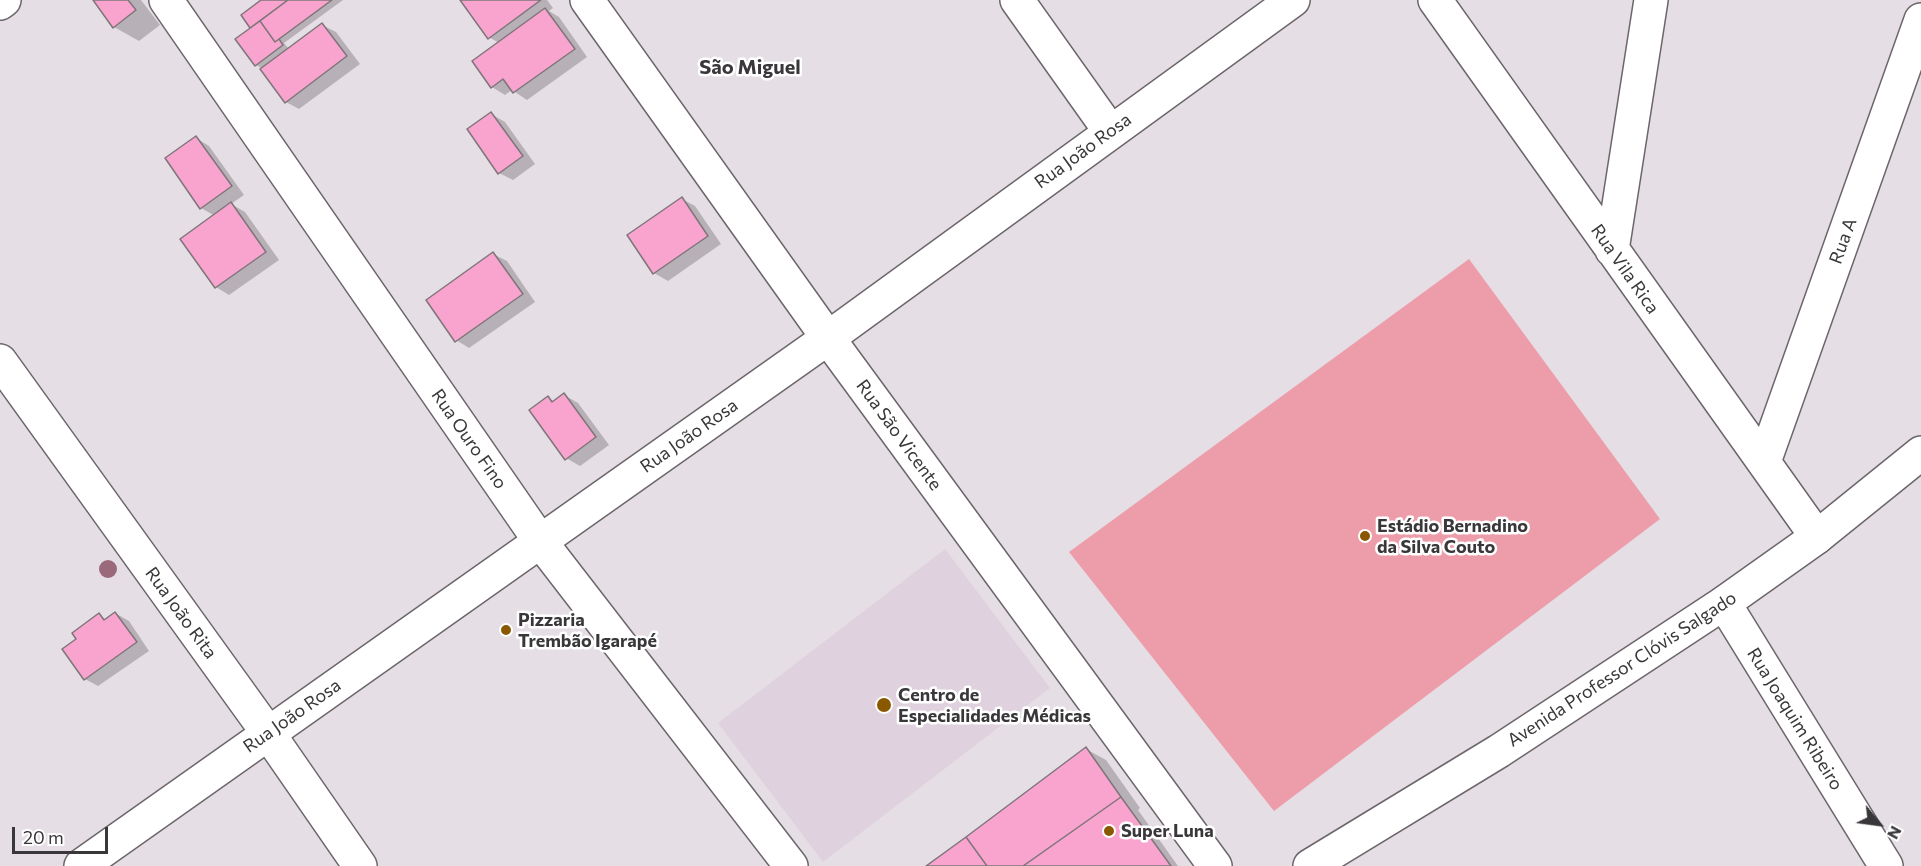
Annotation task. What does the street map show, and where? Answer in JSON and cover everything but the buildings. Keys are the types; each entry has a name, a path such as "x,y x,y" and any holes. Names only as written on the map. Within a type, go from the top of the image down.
{"street":[{"path":"0,3 4,0"},
{"name":"Rua Ouro Fino","path":"166,0 540,541 791,866"},
{"name":"Rua São Vicente","path":"587,0 828,339 1215,866"},
{"path":"1017,0 1110,131"},
{"name":"Rua João Rosa","path":"81,866 828,339 1110,131 1293,0"},
{"name":"Rua Vila Rica","path":"1435,0 1817,537"},
{"path":"1612,250 1651,0"},
{"name":"Rua A","path":"1764,462 1921,20"},
{"name":"Rua João Rita","path":"0,361 268,733 360,866"},
{"name":"Avenida Professor Clóvis Salgado","path":"1310,866 1499,751 1724,603 1817,537 1921,453"},
{"name":"Rua Joaquim Ribeiro","path":"1724,603 1886,866"}],"shaded area":[{"name":"Estádio Bernadino da Silva Couto","path":"1469,259 1660,519 1274,811 1069,552"},
{"name":"Centro de Especialidades Médicas","path":"945,549 1050,688 823,862 718,723"}],"place":[{"name":"Estádio Bernadino da Silva Couto","path":"1365,536"},
{"name":"Pizzaria Trembão Igarapé","path":"506,630"},
{"name":"Centro de Especialidades Médicas","path":"884,705"},
{"name":"Super Luna","path":"1109,831"}],"district":[{"name":"São Miguel","path":"750,67"}]}
